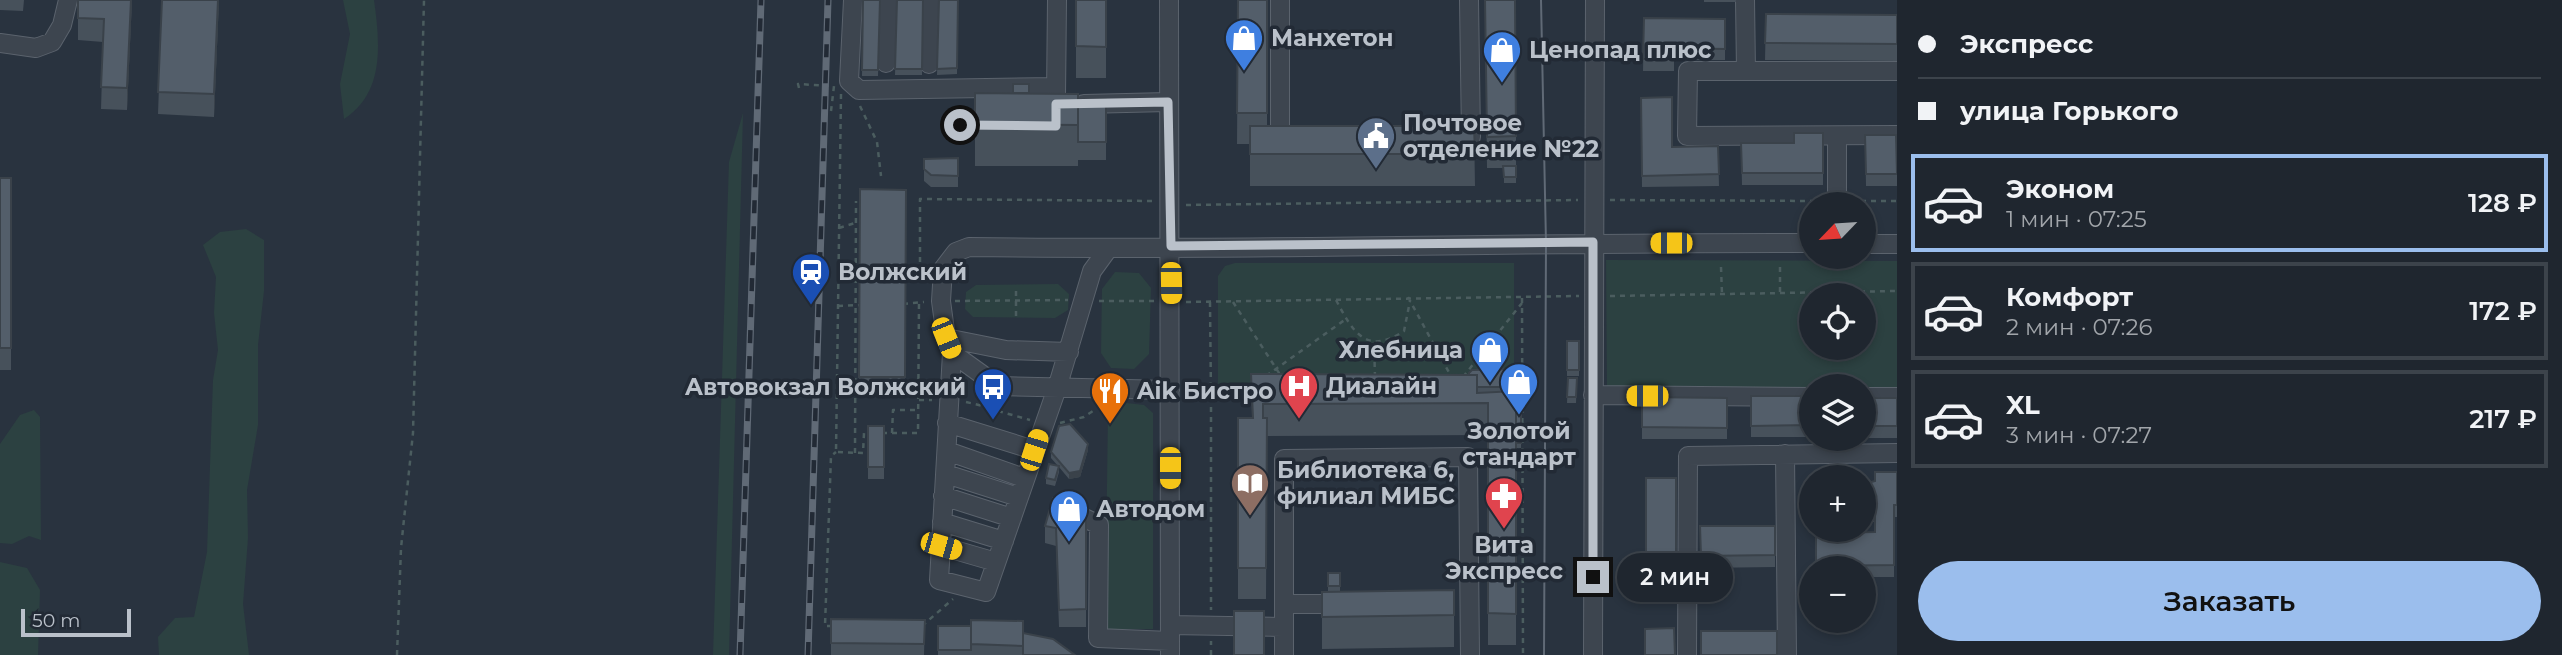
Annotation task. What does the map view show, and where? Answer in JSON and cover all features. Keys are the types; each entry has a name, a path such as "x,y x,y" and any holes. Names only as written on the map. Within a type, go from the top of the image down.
{"street":[{"path":"0,43 36,48 52,42 62,25 68,0"},
{"path":"853,0 849,81 859,90 1056,102 1168,102"},
{"path":"886,63 888,0"},
{"path":"929,64 931,0"},
{"path":"1056,102 1057,0"},
{"path":"1169,0 1170,640"},
{"path":"1280,0 1280,139 1307,139"},
{"path":"1444,137 1471,137 1469,0"},
{"path":"1593,655 1595,0"},
{"path":"1745,0 1746,71"},
{"path":"1897,71 1688,71 1687,136 1897,135"},
{"path":"960,125 1015,126"},
{"path":"1837,136 1837,192"},
{"path":"1108,249 1092,271 1069,352 986,592 939,580 947,451 949,345 941,301 943,269 956,251 969,247 1108,249 1593,242 1799,243"},
{"path":"1876,244 1897,244"},
{"path":"949,345 998,386 1170,390"},
{"path":"949,345 1006,351 1069,352"},
{"path":"1593,395 1799,397"},
{"path":"1876,397 1897,397"},
{"path":"947,423 1034,450"},
{"path":"1876,450 1897,453"},
{"path":"947,451 1024,478"},
{"path":"1687,655 1688,456 1806,451"},
{"path":"1785,454 1787,655"},
{"path":"1284,655 1284,459 1468,457 1462,604 1469,655"},
{"path":"946,474 1018,497"},
{"path":"943,496 1012,518"},
{"path":"1059,505 1099,525 1098,638 1170,640 1211,625 1283,626"},
{"path":"942,522 1004,541"},
{"path":"941,546 996,562"},
{"path":"1284,604 1364,604"}],"path":[{"path":"397,655 401,548 413,433 424,0"},
{"path":"799,88 798,84 841,84 835,452 831,456 825,626 837,626"},
{"path":"831,111 835,86"},
{"path":"856,101 877,142 881,176"},
{"path":"920,282 920,199 1170,203 1593,200 1799,203"},
{"path":"855,453 856,201"},
{"path":"1876,202 1897,201"},
{"path":"839,228 855,223"},
{"path":"1721,267 1722,294"},
{"path":"1780,267 1780,293"},
{"path":"1016,286 1016,316"},
{"path":"892,304 1084,300 1233,302 1897,291"},
{"path":"1522,297 1523,655"},
{"path":"1336,299 1346,319 1363,338 1374,342 1389,341 1404,331 1409,299"},
{"path":"1409,299 1456,386 1522,303"},
{"path":"835,452 863,453 864,433 918,433 919,302"},
{"path":"1210,302 1211,655"},
{"path":"1233,302 1283,379"},
{"path":"838,306 867,305"},
{"path":"1235,397 1346,319"},
{"path":"1374,342 1375,388"},
{"path":"836,377 855,377"},
{"path":"1211,397 1259,398"},
{"path":"1511,402 1522,402"},
{"path":"892,433 893,410 919,410"},
{"path":"913,626 925,626 965,587"}],"green space":[{"path":"343,0 374,0 378,33 377,66 373,81 367,95 344,119 340,84 350,34"},
{"path":"743,113 729,655 713,655 729,162"},
{"path":"246,229 264,240 264,291 258,345 258,425 247,490 248,538 243,604 249,655 159,655 158,637 175,618 194,617 207,552 213,380 218,350 214,313 216,277 203,245 220,232"},
{"path":"1606,260 1799,261 1799,270 1876,270 1876,261 1897,261 1897,388 1876,388 1876,374 1799,374 1799,388 1607,389"},
{"path":"1235,263 1514,263 1514,373 1471,373 1449,388 1218,387 1218,276 1225,266"},
{"path":"1115,272 1139,273 1151,288 1149,354 1134,369 1111,368 1101,353 1102,289"},
{"path":"1058,284 1069,294 1068,310 1055,318 973,317 965,309 966,292 976,285"},
{"path":"1118,402 1144,405 1153,413 1153,629 1105,629 1108,412"},
{"path":"34,410 40,417 41,540 29,536 12,544 0,543 0,444 20,415"},
{"path":"0,562 27,568 40,590 38,655 0,655"}],"building":[{"path":"78,0 131,0 127,88 101,87 104,19 78,18"},
{"path":"162,0 218,0 214,94 158,92"},
{"path":"863,0 880,0 878,70 862,70"},
{"path":"897,0 923,0 922,69 895,69"},
{"path":"939,0 958,0 957,68 937,69"},
{"path":"1076,0 1106,0 1106,47 1076,46"},
{"path":"1238,0 1267,0 1267,113 1237,113"},
{"path":"1485,0 1515,0 1516,136 1487,137"},
{"path":"1766,14 1897,15 1897,44 1765,43"},
{"path":"1644,18 1725,19 1725,49 1674,48 1674,59 1643,59"},
{"path":"1013,84 1029,84 1029,93 1013,93"},
{"path":"975,93 1078,94 1078,125 975,124"},
{"path":"1672,97 1672,147 1718,146 1719,174 1642,176 1641,98"},
{"path":"1106,99 1106,142 1078,142 1078,100"},
{"path":"1250,126 1474,126 1475,154 1250,154"},
{"path":"1794,133 1823,133 1823,173 1742,173 1741,143 1794,143"},
{"path":"1865,135 1896,135 1897,174 1866,174"},
{"path":"958,158 958,176 931,175 924,169 924,159"},
{"path":"1503,166 1516,166 1516,177 1504,177"},
{"path":"0,178 11,178 11,348 0,348"},
{"name":"Волжский","path":"860,189 906,190 905,377 859,377"},
{"path":"1567,341 1579,341 1579,370 1567,370"},
{"path":"1512,369 1513,383 1508,387 1477,387 1477,375 1469,375 1472,370"},
{"path":"1251,374 1477,375 1477,393 1516,391 1516,614 1488,613 1488,403 1263,404 1263,418 1267,418 1266,568 1238,568 1238,418 1253,418"},
{"path":"1568,378 1577,378 1576,397 1567,397"},
{"path":"1751,396 1799,396 1799,425 1751,426"},
{"path":"1642,397 1727,398 1727,428 1642,427"},
{"path":"1876,398 1897,398 1897,426 1876,426"},
{"path":"1516,405 1521,405 1521,443 1516,442"},
{"path":"1070,424 1088,444 1080,471 1069,473 1051,452 1059,426"},
{"path":"868,426 884,426 884,467 868,467"},
{"path":"1049,464 1059,466 1055,480 1046,478"},
{"path":"1876,472 1897,472 1894,565 1876,565 1876,556 1816,556 1816,542 1876,542"},
{"path":"1646,478 1676,478 1676,555 1646,555"},
{"path":"1053,498 1086,509 1086,609 1059,610 1056,528 1045,526"},
{"path":"1700,526 1775,526 1775,555 1701,556"},
{"path":"1328,573 1340,573 1340,586 1328,586"},
{"path":"1454,590 1454,615 1322,617 1322,592"},
{"path":"1234,611 1264,611 1264,655 1234,655"},
{"path":"831,619 925,620 924,644 831,643"},
{"path":"971,620 1023,621 1023,646 971,644"},
{"path":"938,626 971,626 971,650 938,650"},
{"path":"1674,628 1675,655 1645,655 1645,629"},
{"path":"1701,631 1777,631 1777,655 1701,655"},
{"path":"1023,633 1053,639 1075,655 1023,655"}],"tram line":[{"path":"1541,0 1546,243 1544,655"}],"railway":[{"path":"740,655 761,0"},
{"path":"808,655 828,0"}],"place":[{"name":"Манхетон","path":"1244,72"},
{"name":"Ценопад плюс","path":"1502,84"},
{"name":"Почтовое отделение №22","path":"1376,170"},
{"name":"Волжский","path":"811,306"},
{"name":"Хлебница","path":"1490,384"},
{"name":"Золотой стандарт","path":"1519,416"},
{"name":"Диалайн","path":"1299,420"},
{"name":"Автовокзал Волжский","path":"993,421"},
{"name":"Aik Бистро","path":"1110,425"},
{"name":"Библиотека 6, филиал МИБС","path":"1250,517"},
{"name":"Вита Экспресс","path":"1504,530"},
{"name":"Автодом","path":"1069,543"}],"route":[{"path":"960,125 1056,126 1056,104 1168,102 1171,246 1593,242 1593,577"}]}
